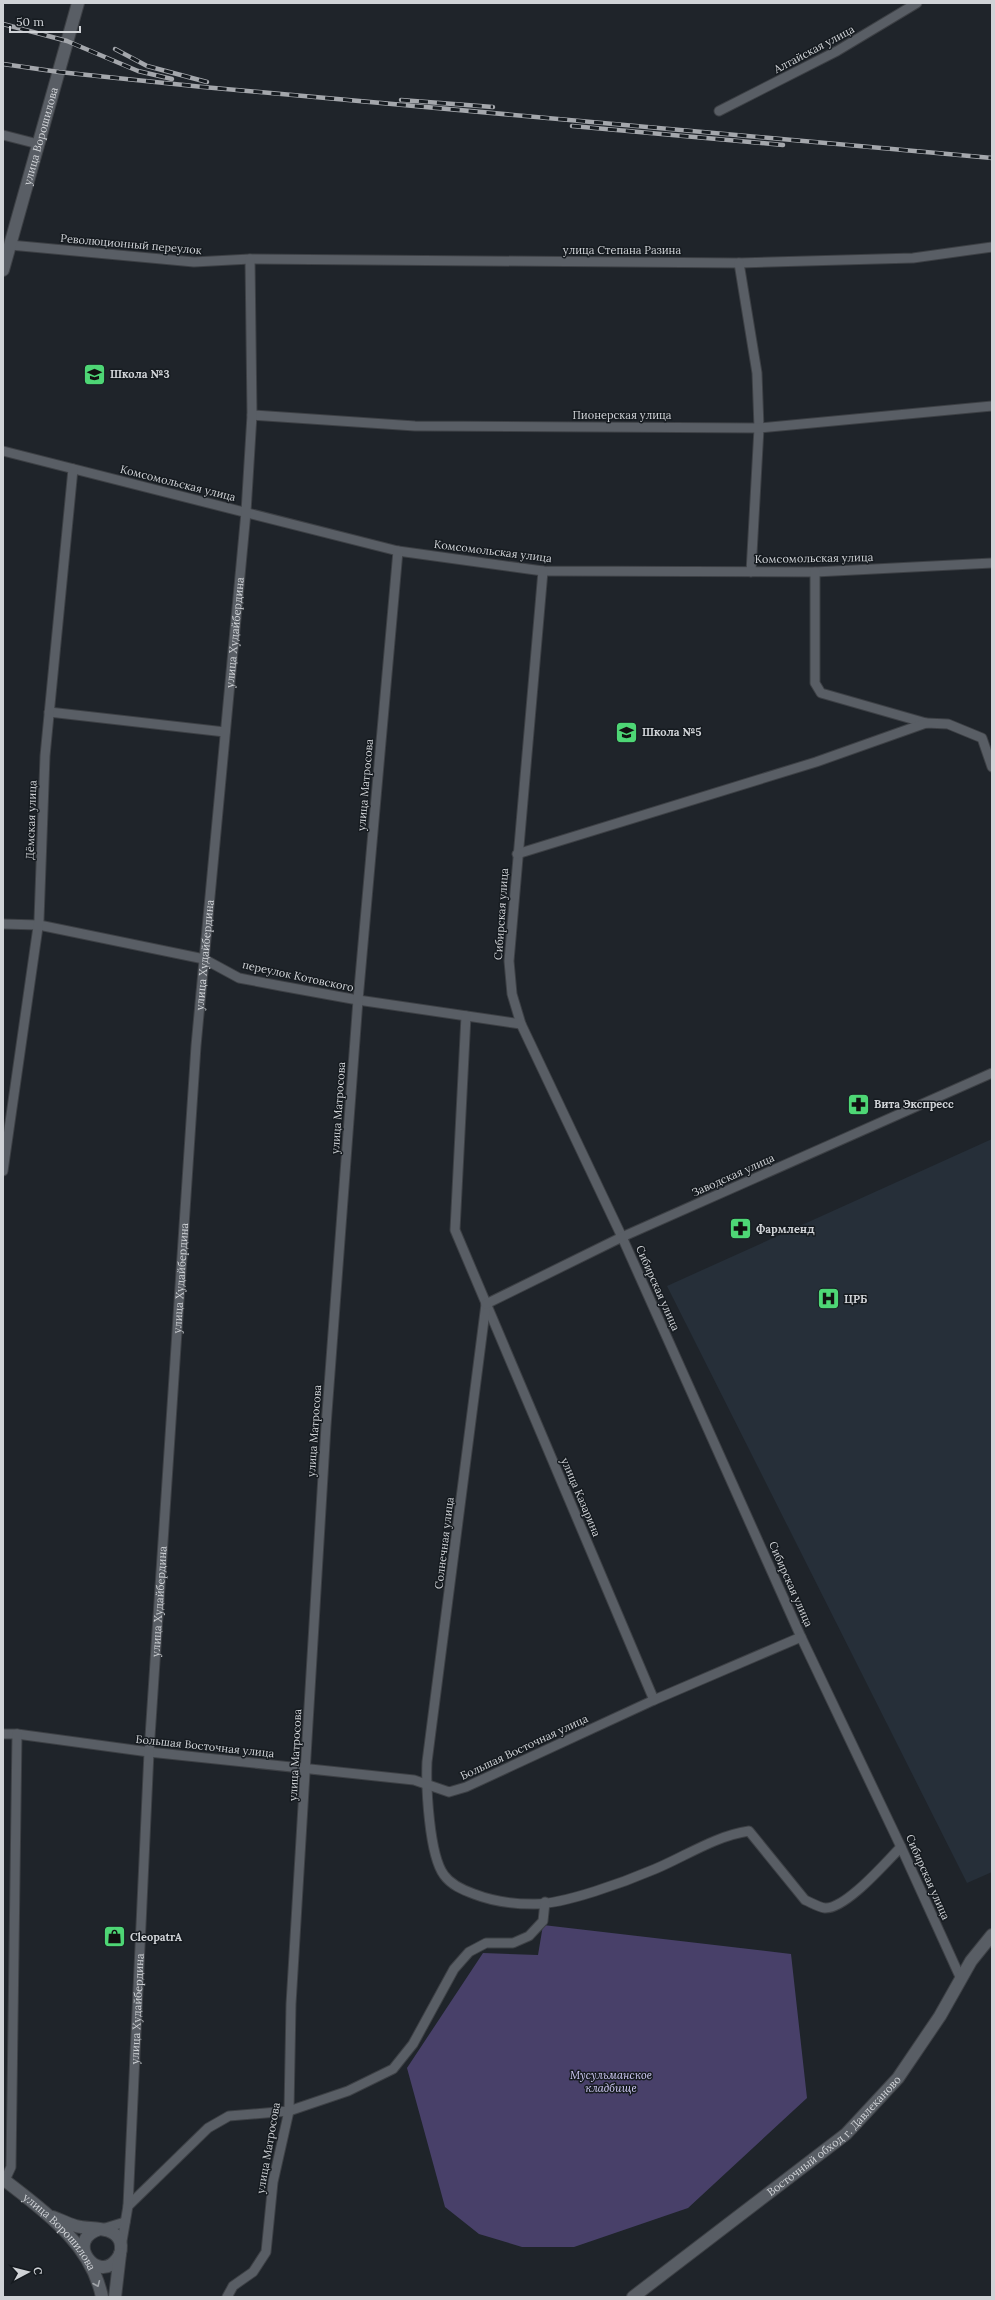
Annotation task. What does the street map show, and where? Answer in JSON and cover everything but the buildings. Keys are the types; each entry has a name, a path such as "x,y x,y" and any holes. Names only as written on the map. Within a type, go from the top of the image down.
{"street":[{"name":"улица Ворошилова","path":"3,270 78,3"},
{"name":"Алтайская улица","path":"719,111 838,51 917,3"},
{"path":"3,135 38,144"},
{"name":"Революционный переулок","path":"10,246 194,262 250,259"},
{"name":"улица Степана Разина","path":"250,259 739,263 913,258 992,246"},
{"name":"улица Худайбердина","path":"115,2297 128,2206 149,1752 196,1046 246,512 252,415 250,259"},
{"path":"739,263 757,373 759,428 751,572"},
{"name":"Пионерская улица","path":"252,415 415,426 759,428 992,406"},
{"name":"Комсомольская улица","path":"3,451 398,551 543,570 815,572 992,563"},
{"name":"Дёмская улица","path":"3,1171 39,925 45,756 73,469"},
{"name":"улица Матросова","path":"227,2297 233,2286 253,2272 266,2252 273,2182 289,2111 291,2004 326,1426 358,1000 398,551"},
{"name":"Сибирская улица","path":"543,570 517,854 509,961 512,994 521,1024 622,1237 802,1637 901,1847 961,1979"},
{"path":"815,572 815,684 821,693 926,723 948,724 982,738 992,767"},
{"path":"49,712 225,732"},
{"path":"517,854 816,762 926,723"},
{"name":"переулок Котовского","path":"3,924 39,925 204,959 239,978 358,1000 521,1024"},
{"name":"улица Казарина","path":"466,1016 455,1230 654,1700"},
{"name":"Заводская улица","path":"486,1304 622,1237 992,1073"},
{"name":"Солнечная улица","path":"486,1304 427,1762 426,1785 432,1841 443,1875 458,1888 485,1898 534,1904 575,1897 640,1875 730,1834 750,1831 806,1900 816,1906 827,1908 845,1900 901,1847"},
{"name":"Большая Восточная улица","path":"3,1734 17,1734 149,1752 414,1780 449,1792 466,1787 654,1700 802,1637"},
{"path":"4,2180 11,2167 17,1734"},
{"path":"128,2206 208,2128 229,2116 289,2111 348,2091 393,2069 413,2044 454,1969 469,1952 486,1943 513,1943 529,1936 543,1921 545,1902"},
{"name":"Восточный обход г. Давлеканово","path":"634,2297 846,2134 898,2078 940,2016 971,1961 992,1935"},
{"name":"улица Ворошилова","path":"4,2180 53,2217 85,2256 102,2297"},
{"path":"53,2217 76,2226 100,2229 112,2232 120,2242 121,2248 117,2260 106,2266 94,2265 85,2256 84,2250 86,2239 94,2231 100,2229 125,2222"}],"shaded area":[{"path":"992,1139 992,1872 967,1883 667,1286"}],"green space":[{"name":"Мусульманское кладбище","path":"543,1925 791,1954 807,2098 688,2208 574,2247 522,2247 479,2234 445,2207 407,2068 483,1953 538,1955"}],"railway":[{"path":"3,24 67,41 138,71 172,79"},
{"path":"115,49 147,66 207,82"},
{"path":"3,64 59,72 203,87 992,158"},
{"path":"401,100 493,107"},
{"path":"572,126 783,145"}],"place":[{"name":"Школа №3","path":"94,374"},
{"name":"Школа №5","path":"626,732"},
{"name":"Вита Экспресс","path":"858,1104"},
{"name":"Фармленд","path":"741,1229"},
{"name":"ЦРБ","path":"829,1299"},
{"name":"CleopatrA","path":"114,1937"}]}
